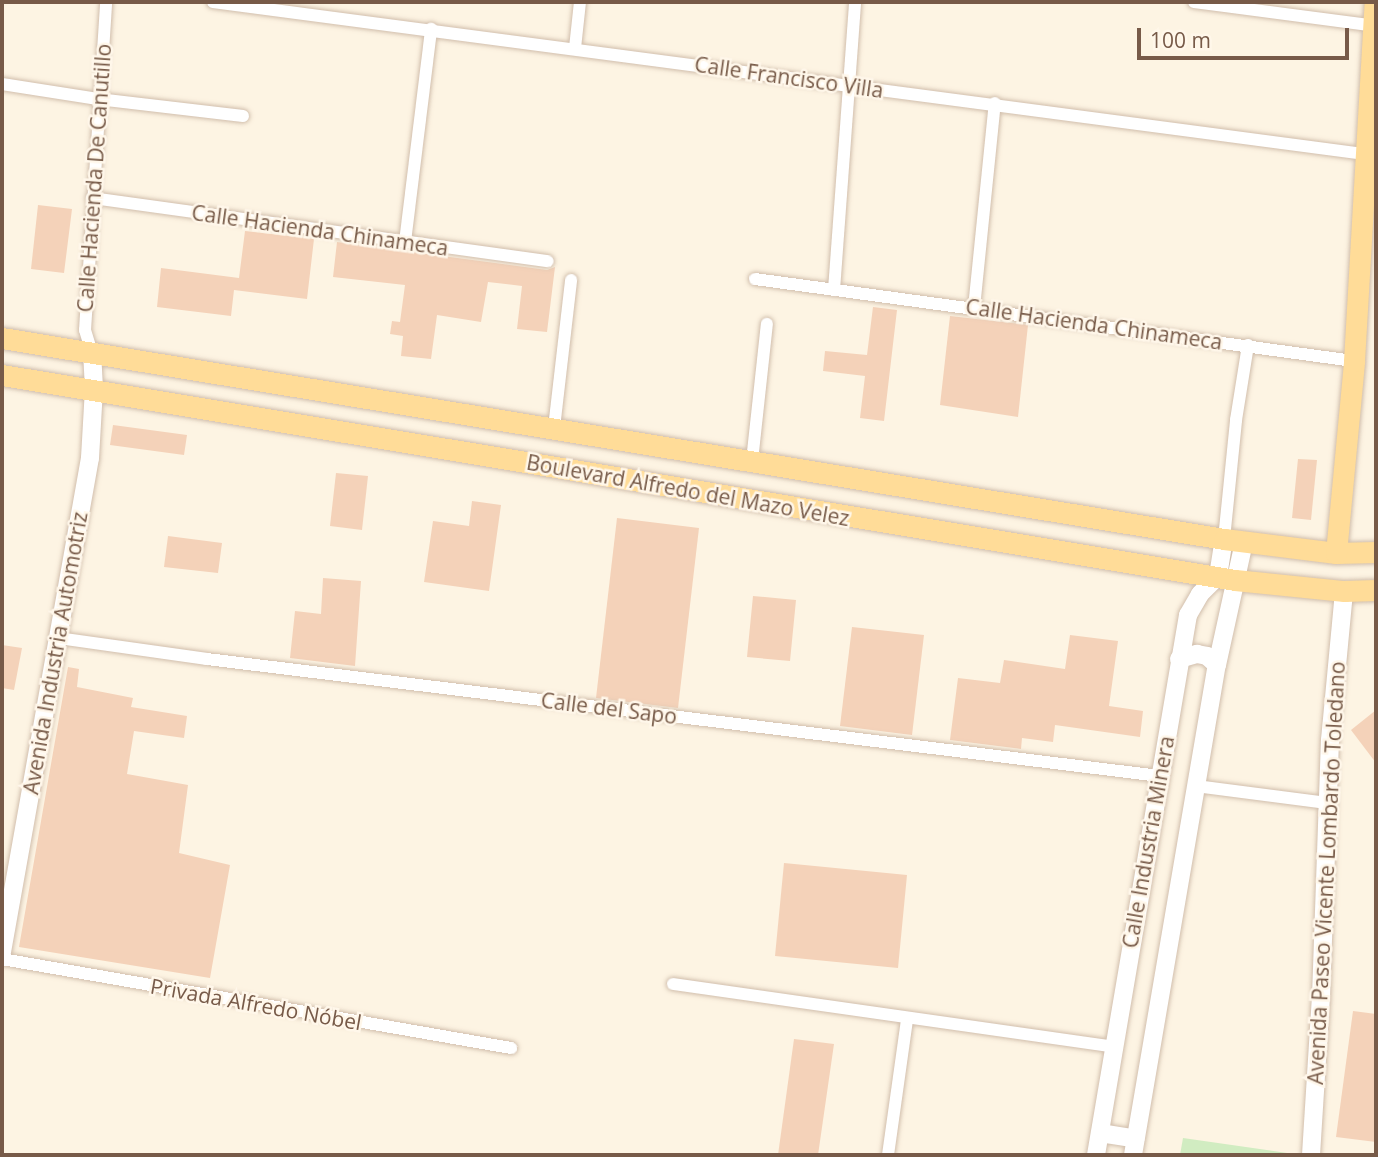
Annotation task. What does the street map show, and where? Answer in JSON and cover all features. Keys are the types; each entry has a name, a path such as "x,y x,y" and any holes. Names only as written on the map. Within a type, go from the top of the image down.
{"main road":[{"path":"1336,553 1354,361 1375,2"},
{"name":"Boulevard Alfredo del Mazo Velez","path":"2,338 1234,541 1336,553 1376,552"},
{"name":"Avenida Industria Automotriz","path":"2,952 90,458 94,389 92,353"},
{"name":"Boulevard Alfredo del Mazo Velez","path":"2,375 1226,578 1344,592 1376,590"},
{"name":"Calle Industria Minera","path":"1135,1147 1217,664 1226,578 1234,541"},
{"name":"Calle Industria Minera","path":"1096,1155 1112,1047 1188,614 1200,594 1226,578"},
{"name":"Avenida Paseo Vicente Lombardo Toledano","path":"1311,1155 1321,997 1327,803 1344,592"},
{"path":"1179,659 1197,654 1217,664"},
{"path":"1100,1133 1135,1147"}],"street":[{"name":"Calle Hacienda De Canutillo","path":"92,353 85,330 106,2"},
{"name":"Calle Francisco Villa","path":"213,2 995,103 1365,154"},
{"path":"575,48 580,2"},
{"path":"834,290 851,86 855,2"},
{"path":"1194,2 1375,25"},
{"path":"405,242 431,29"},
{"path":"2,84 98,99 243,116"},
{"path":"974,308 995,103"},
{"name":"Calle Hacienda Chinameca","path":"92,198 548,261"},
{"name":"Calle Hacienda Chinameca","path":"755,279 1354,361"},
{"path":"554,428 571,280"},
{"path":"752,461 767,324"},
{"path":"1234,541 1228,483 1248,345"},
{"name":"Calle del Sapo","path":"58,638 207,659 1160,776"},
{"path":"1196,786 1327,803"},
{"name":"Privada Alfredo Nóbel","path":"2,959 511,1048"},
{"path":"673,984 1112,1047"},
{"path":"887,1155 907,1019"}],"green space":[{"path":"1183,1138 1294,1154 1294,1155 1180,1155"}],"building":[{"path":"38,205 72,209 64,273 31,269"},
{"path":"245,231 314,239 307,299 234,290 231,316 157,307 161,268 239,278"},
{"path":"337,242 547,270 555,267 547,332 517,329 522,286 488,282 481,322 437,315 431,359 401,356 403,336 390,334 392,321 400,322 405,285 333,277"},
{"path":"873,307 897,310 884,421 860,418 865,376 823,371 825,351 867,355"},
{"path":"950,316 1028,325 1018,417 940,405"},
{"path":"113,425 187,435 184,455 110,445"},
{"path":"1298,459 1317,460 1311,520 1292,518"},
{"path":"336,473 368,476 362,530 330,526"},
{"path":"472,501 501,505 489,591 424,582 433,521 469,526"},
{"path":"617,518 699,528 678,708 596,698"},
{"path":"168,536 222,543 218,573 164,567"},
{"path":"323,578 361,581 355,666 290,658 295,611 321,614"},
{"path":"753,596 796,600 790,661 747,657"},
{"path":"852,627 924,635 912,735 840,726"},
{"path":"1070,635 1118,641 1109,706 1143,711 1140,737 1055,725 1053,742 1022,738 1021,749 950,740 958,678 1000,683 1004,660 1065,669"},
{"path":"2,645 22,648 14,690 2,688"},
{"path":"68,667 79,669 77,687 133,698 131,707 187,716 184,738 134,731 127,774 188,785 179,853 230,865 210,978 19,947"},
{"path":"1376,710 1376,763 1351,730"},
{"path":"784,863 907,875 898,968 775,956"},
{"path":"1353,1011 1376,1014 1376,1142 1336,1137"},
{"path":"794,1039 834,1044 818,1155 778,1155"}]}
